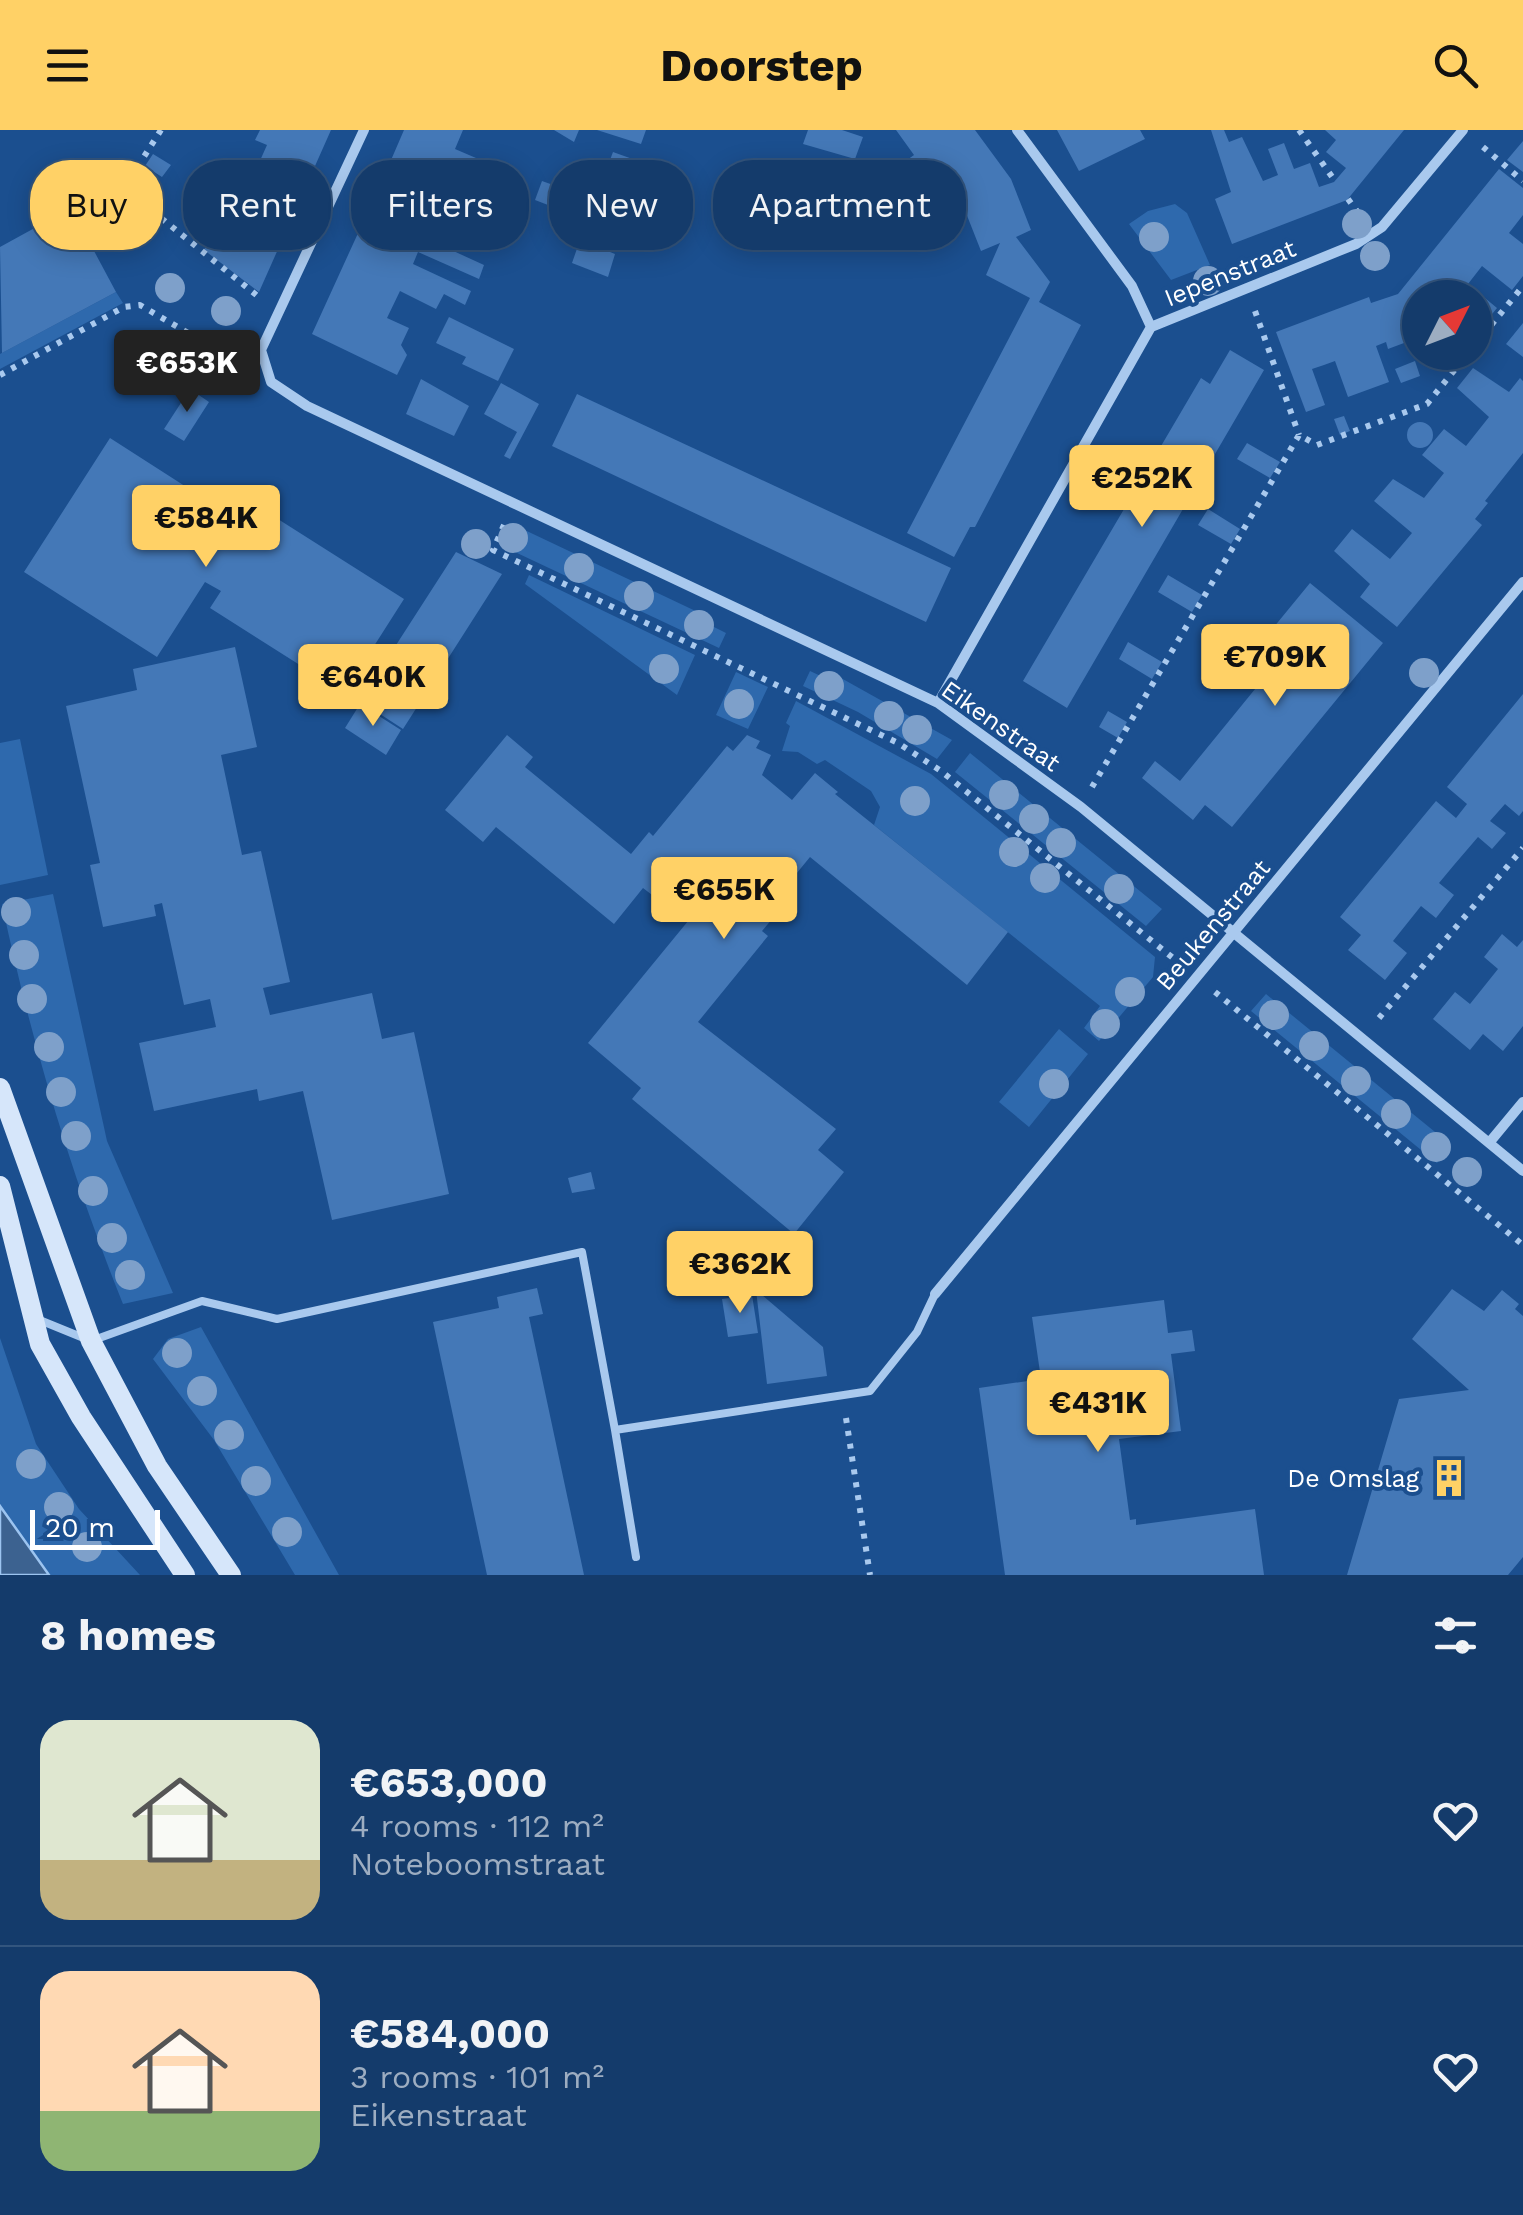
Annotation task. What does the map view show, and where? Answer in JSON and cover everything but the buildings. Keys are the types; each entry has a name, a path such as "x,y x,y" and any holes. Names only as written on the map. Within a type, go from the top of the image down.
{"main road":[{"path":"0,1088 90,1341 157,1466 231,1575"},
{"path":"0,1186 32,1317 55,1373 185,1575"}],"street":[{"path":"271,382 261,350 364,130"},
{"path":"1017,130 1132,286 1152,327"},
{"name":"Iepenstraat","path":"938,703 1152,327 1356,244 1382,227 1463,130"},
{"name":"Eikenstraat","path":"271,382 306,406 938,703 1080,806 1523,1171"},
{"name":"Beukenstraat","path":"935,1294 1523,582"},
{"path":"1489,1143 1523,1102"}],"lane":[{"path":"32,1317 90,1341 202,1301 277,1318 582,1252 636,1557"},
{"path":"615,1430 870,1391 917,1332 935,1294"}],"path":[{"path":"161,130 124,188 278,314"},
{"path":"1299,130 1335,181"},
{"path":"1463,130 1523,181"},
{"path":"1246,286 1299,434 1316,445 1427,404 1454,370"},
{"path":"1492,324 1523,286"},
{"path":"0,375 124,307 140,305 271,382"},
{"path":"1080,806 1299,434"},
{"path":"514,504 492,550 898,743 941,771 1523,1245"},
{"path":"1362,1038 1523,848"},
{"path":"842,1396 870,1575"}],"shaded area":[{"path":"1175,204 1187,213 1210,265 1171,280 1129,224 1148,211"},
{"path":"116,292 123,303 0,369 0,354"},
{"path":"512,524 704,615 702,621 726,633 719,648 502,546"},
{"path":"529,575 695,655 677,695 525,584"},
{"path":"810,671 838,684 841,678 952,740 937,759 858,712 803,686"},
{"path":"736,672 768,687 748,729 716,715"},
{"path":"796,701 931,774 1155,957 1153,977 1099,1041 1084,1028 1100,1006 874,825 880,807 871,791 825,760 817,764 798,752 782,751 790,726 786,723"},
{"path":"20,739 48,875 0,885 0,743"},
{"path":"970,753 1162,909 1146,926 955,772"},
{"path":"53,894 107,1141 173,1293 123,1304 54,1107 2,904"},
{"path":"1266,994 1451,1145 1437,1163 1251,1011"},
{"path":"1059,1029 1088,1054 1029,1127 999,1102"},
{"path":"201,1327 339,1575 295,1575 214,1440 153,1359 168,1339"},
{"path":"0,1338 36,1444 79,1509 140,1575 49,1575 0,1506"},
{"path":"0,1506 49,1575 0,1575"}],"place":[{"name":"De Omslag","path":"1449,1478"}]}
